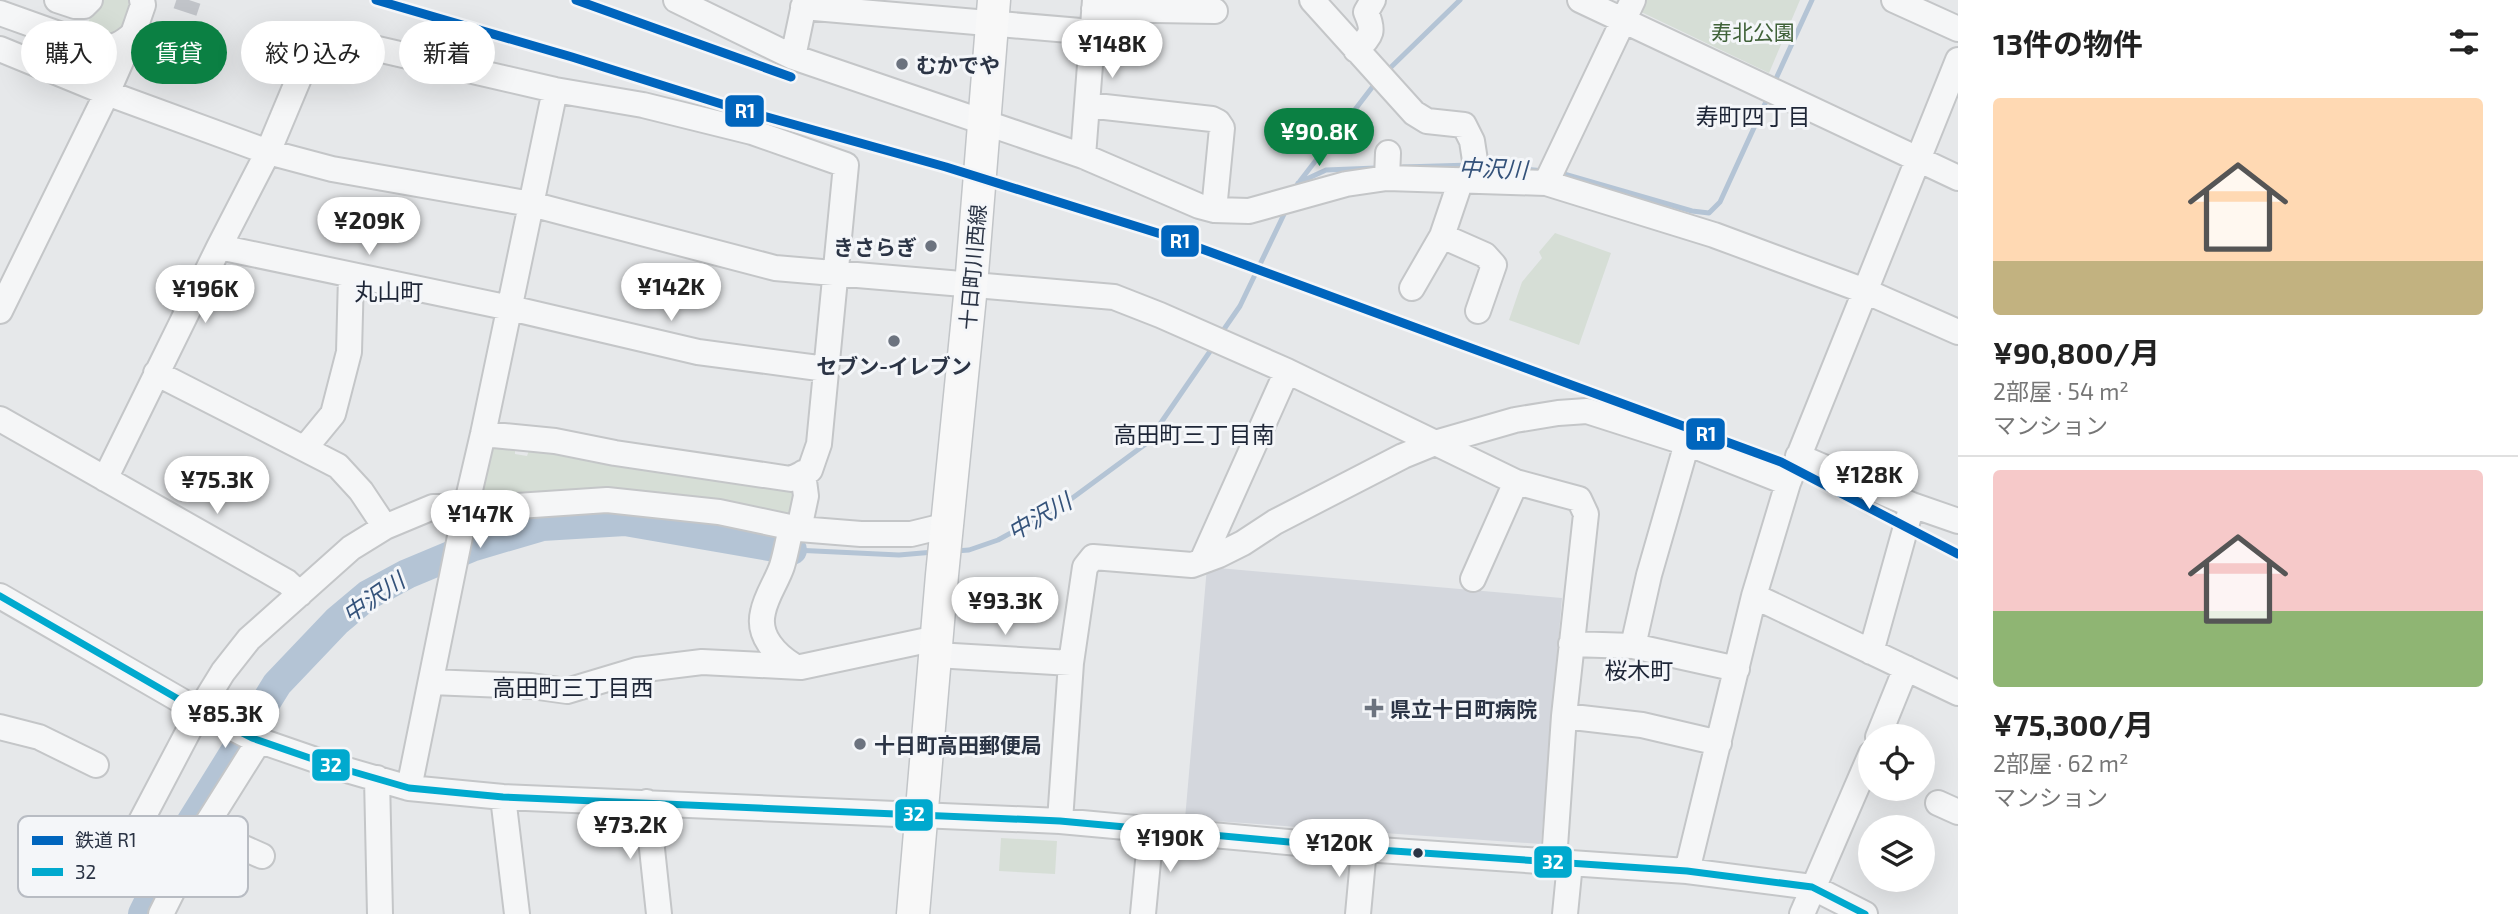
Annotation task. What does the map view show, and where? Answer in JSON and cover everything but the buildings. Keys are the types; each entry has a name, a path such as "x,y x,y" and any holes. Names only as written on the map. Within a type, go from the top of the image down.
{"main road":[{"name":"十日町川西線","path":"936,647 971,286 993,12"},
{"path":"913,914 936,647"}],"street":[{"path":"57,0 75,6 84,6 90,0"},
{"path":"137,21 142,0"},
{"path":"676,0 793,57 1083,156 1214,210 1248,211 1346,184 1387,178 1546,183 1714,236 1865,291 1958,332"},
{"path":"1312,0 1414,113 1427,121 1464,125 1472,141 1469,180 1442,236 1412,288"},
{"path":"1356,50 1371,34 1372,26 1366,12 1373,0"},
{"path":"1580,0 1628,11 1958,178"},
{"path":"1894,0 1958,29"},
{"path":"793,57 804,3 1094,14 1215,10"},
{"path":"1546,183 1628,11"},
{"path":"0,13 23,21"},
{"path":"1083,156 1094,14"},
{"path":"105,479 268,152 317,35 555,90 643,105 752,132 846,164 819,444 810,470 791,479 555,442 483,434"},
{"path":"0,311 131,39"},
{"path":"0,49 107,93 268,152 332,169 531,204 775,268 1114,297 1287,370 1517,482 1579,499 1586,513 1564,716 1562,862 1565,914"},
{"path":"1687,871 1754,596 1788,483 1958,60"},
{"path":"105,84 107,93"},
{"path":"409,788 555,90"},
{"path":"1087,105 1219,122 1222,128 1214,210"},
{"path":"1387,178 1388,153"},
{"path":"1442,236 1485,256 1494,265 1478,311"},
{"path":"219,247 698,352 826,369"},
{"path":"305,448 333,414 349,352 351,276"},
{"path":"1202,561 1287,370"},
{"path":"156,373 338,466 361,491 385,527"},
{"path":"1060,821 1071,663 1086,567 1093,557 1192,565 1243,543 1275,522 1403,456 1435,443 1515,420 1587,411 1687,443 1788,483"},
{"path":"0,419 287,582 300,594"},
{"path":"1633,646 1649,575 1687,443"},
{"path":"1798,456 1912,505 1958,521"},
{"path":"794,666 779,657 769,646 762,613 782,566 806,496 803,473"},
{"path":"1473,579 1517,482"},
{"path":"148,816 208,716 223,672 249,639 351,548 385,527 433,507 464,515 502,507 607,500 719,512 795,529 861,534 911,534 948,529"},
{"path":"1871,652 1912,505"},
{"path":"0,596 208,716 256,739 409,788 503,797 1060,821 1364,849 1687,871 1812,887 1865,914"},
{"path":"1754,596 1957,691"},
{"path":"1571,644 1633,646 1737,669"},
{"path":"431,682 531,686 567,691 637,670 702,662 802,667 936,647 1071,663"},
{"path":"1883,724 1906,668"},
{"path":"1564,716 1642,724 1719,743"},
{"path":"0,727 39,737 96,765"},
{"path":"211,816 256,739"},
{"path":"377,778 380,914"},
{"path":"1802,914 1858,783"},
{"path":"503,797 517,914"},
{"path":"647,802 659,914"},
{"path":"1143,914 1151,830"},
{"path":"1358,914 1364,849"},
{"path":"248,850 262,856"},
{"path":"161,914 170,897"}],"shaded area":[{"name":"県立十日町病院","path":"1207,567 1562,598 1541,844 1185,819"}],"green space":[{"path":"103,0 132,0 120,39 117,39 117,21 89,21"},
{"name":"寿北公園","path":"1642,0 1800,0 1769,73 1637,10"},
{"path":"1555,233 1611,253 1579,345 1509,320 1522,282 1542,258 1539,252"},
{"path":"497,443 515,445 515,454 527,456 530,448 792,486 799,497 793,516 484,501 479,495 488,451"},
{"path":"1001,838 1057,841 1055,874 999,871"}],"waterway":[{"path":"1387,71 1460,0"},
{"name":"中沢川","path":"1774,83 1812,0"},
{"path":"1300,181 1377,81"},
{"name":"中沢川","path":"1557,172 1692,211 1709,213 1720,202 1769,95"},
{"name":"中沢川","path":"1403,167 1471,165"},
{"name":"中沢川","path":"1484,165 1544,171"},
{"name":"中沢川","path":"1295,189 1298,183 1326,170 1376,168"},
{"name":"中沢川","path":"1220,335 1240,306 1287,208"},
{"name":"中沢川","path":"955,551 969,550 998,540 1067,502 1147,443 1213,347"},
{"name":"中沢川","path":"195,816 277,684 337,621 368,595 407,574 474,546 542,526 625,521 792,550"},
{"name":"中沢川","path":"794,550 899,555 934,552"},
{"name":"中沢川","path":"143,914 151,897"}],"tunnel":[{"path":"185,12 189,0"}],"railway":[{"path":"376,0 731,107 946,167 1164,235 1376,311"}],"rail line":[{"name":"R1","path":"376,0 731,107 946,167 1164,235 1781,462 1958,554"},
{"name":"R1","path":"576,0 791,77"}],"transit line":[{"name":"32","path":"0,596 199,711 252,738 409,788 503,797 1060,821 1364,849 1687,871 1812,887 1865,914"}],"place":[{"name":"むかでや","path":"902,64"},
{"name":"きさらぎ","path":"931,246"},
{"name":"セブン-イレブン","path":"894,341"},
{"name":"県立十日町病院","path":"1374,708"},
{"name":"十日町高田郵便局","path":"860,744"}],"district":[{"name":"寿町四丁目","path":"1753,116"},
{"name":"丸山町","path":"389,291"},
{"name":"高田町三丁目南","path":"1194,434"},
{"name":"桜木町","path":"1639,670"},
{"name":"高田町三丁目西","path":"573,687"}]}
